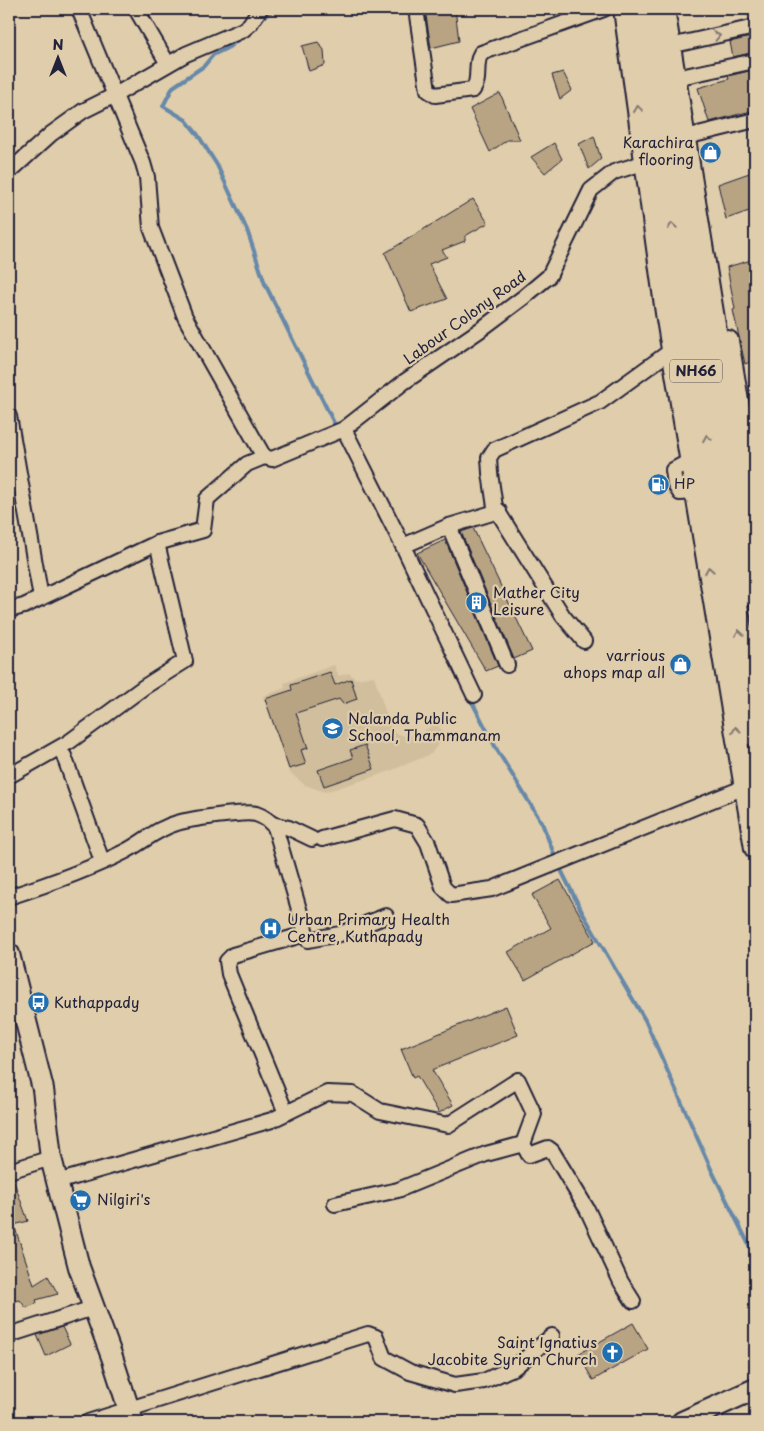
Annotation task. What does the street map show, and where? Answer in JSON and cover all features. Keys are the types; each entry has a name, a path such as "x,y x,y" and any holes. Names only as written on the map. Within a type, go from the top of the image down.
{"highway":[{"name":"NH66","path":"636,9 689,254 755,592"},
{"name":"NH66","path":"660,9 689,254 698,475 755,733"}],"street":[{"path":"9,610 24,606 157,544 203,530 206,499 247,464 264,457 184,317 151,228 147,177 143,164 79,9"},
{"path":"136,9 168,64"},
{"path":"9,172 51,134 83,111 186,54 243,30 250,24 260,9"},
{"path":"416,9 428,90 435,95 473,90 476,84 478,57 481,53 604,9"},
{"path":"624,9 672,350 698,475 755,848"},
{"path":"674,9 755,502"},
{"path":"679,44 755,28"},
{"path":"685,76 755,61"},
{"path":"694,135 755,120"},
{"name":"Labour Colony Road","path":"264,457 272,459 344,430 404,382 524,297 549,276 592,190 614,172 646,162"},
{"path":"584,641 563,616 496,507 490,473 490,458 494,450 600,402 672,350"},
{"path":"9,416 41,598"},
{"path":"344,430 403,546 474,696"},
{"path":"403,546 449,526 499,511"},
{"path":"449,526 507,665"},
{"path":"9,776 68,742 144,687 184,661 157,544"},
{"path":"64,756 102,861"},
{"path":"272,824 289,828 317,839 395,819 416,825 428,843 443,887 451,895 492,890 745,787"},
{"path":"9,897 56,882 127,850 161,829 184,821 238,814 255,814 268,819 275,827 308,940 340,934 386,916"},
{"path":"286,1113 229,974 227,961 233,955 305,934"},
{"path":"9,954 43,1088 51,1158 79,1267 112,1357 131,1416"},
{"path":"57,1182 272,1120 327,1093 353,1094 380,1111 448,1124 518,1080 534,1114 523,1144 529,1155 548,1148 552,1151 587,1209 621,1282 633,1301"},
{"path":"335,1204 398,1190 486,1154 523,1144"},
{"path":"9,1171 51,1158"},
{"path":"9,1335 93,1308"},
{"path":"88,1422 131,1416 368,1334 376,1337 384,1358 410,1372 455,1385 484,1381 515,1367 552,1336"},
{"path":"682,1422 755,1389"}],"shaded area":[{"name":"Nalanda Public School, Thammanam","path":"334,665 339,676 349,673 356,679 374,676 392,732 405,736 419,734 436,723 447,737 439,743 431,754 385,773 325,792 305,785 289,772 263,696 285,688 284,683"}],"building":[{"path":"425,9 455,9 459,41 431,48"},
{"path":"755,36 755,52 733,57 730,42"},
{"path":"318,42 324,50 325,65 309,71 302,46"},
{"path":"753,70 755,76 755,110 709,122 698,88 729,79 728,76"},
{"path":"563,72 572,90 560,99 552,75"},
{"path":"500,93 520,140 507,140 490,152 470,109"},
{"path":"594,136 601,159 589,169 579,144"},
{"path":"554,143 562,159 545,173 531,157"},
{"path":"755,171 755,209 726,219 718,184"},
{"path":"473,199 488,223 465,236 465,241 442,250 447,257 429,264 447,299 411,312 385,253"},
{"path":"755,259 755,360 745,364 733,310 735,309 727,267"},
{"path":"473,528 532,651 514,659 461,532"},
{"path":"445,540 498,666 486,671 417,553"},
{"name":"Nalanda Public School, Thammanam","path":"330,672 335,685 351,679 357,699 343,704 339,699 296,713 308,748 301,750 306,764 289,769 265,699 292,690 291,685"},
{"name":"Nalanda Public School, Thammanam","path":"365,745 374,769 324,786 318,770 353,758 350,750"},
{"path":"560,880 595,941 525,980 508,952 551,928 532,895"},
{"path":"506,1006 518,1035 432,1070 453,1105 439,1113 417,1076 413,1078 401,1049"},
{"path":"13,1179 28,1221 14,1225 34,1285 48,1276 58,1294 36,1300 37,1303 26,1308 20,1300 11,1302 9,1180"},
{"name":"Saint Ignatius Jacobite Syrian Church","path":"633,1323 648,1349 593,1380 578,1354"},
{"path":"62,1327 70,1344 46,1356 37,1335"}],"waterway":[{"path":"260,19 275,9"},
{"path":"243,36 229,47 213,55 204,66 173,87 163,106 186,120 217,165 247,230 265,284 334,423"},
{"path":"470,698 497,750 542,823 554,854"},
{"path":"562,872 582,912 645,1020 711,1169 755,1257"}],"place":[{"name":"Karachira flooring","path":"710,152"},
{"name":"HP","path":"658,484"},
{"name":"Mather City Leisure","path":"477,602"},
{"name":"varrious ahops map all","path":"681,665"},
{"name":"Nalanda Public School, Thammanam","path":"332,728"},
{"name":"Urban Primary Health Centre, Kuthapady","path":"271,929"},
{"name":"Kuthappady","path":"38,1003"},
{"name":"Nilgiri's","path":"81,1200"},
{"name":"Saint Ignatius Jacobite Syrian Church","path":"613,1352"}]}
